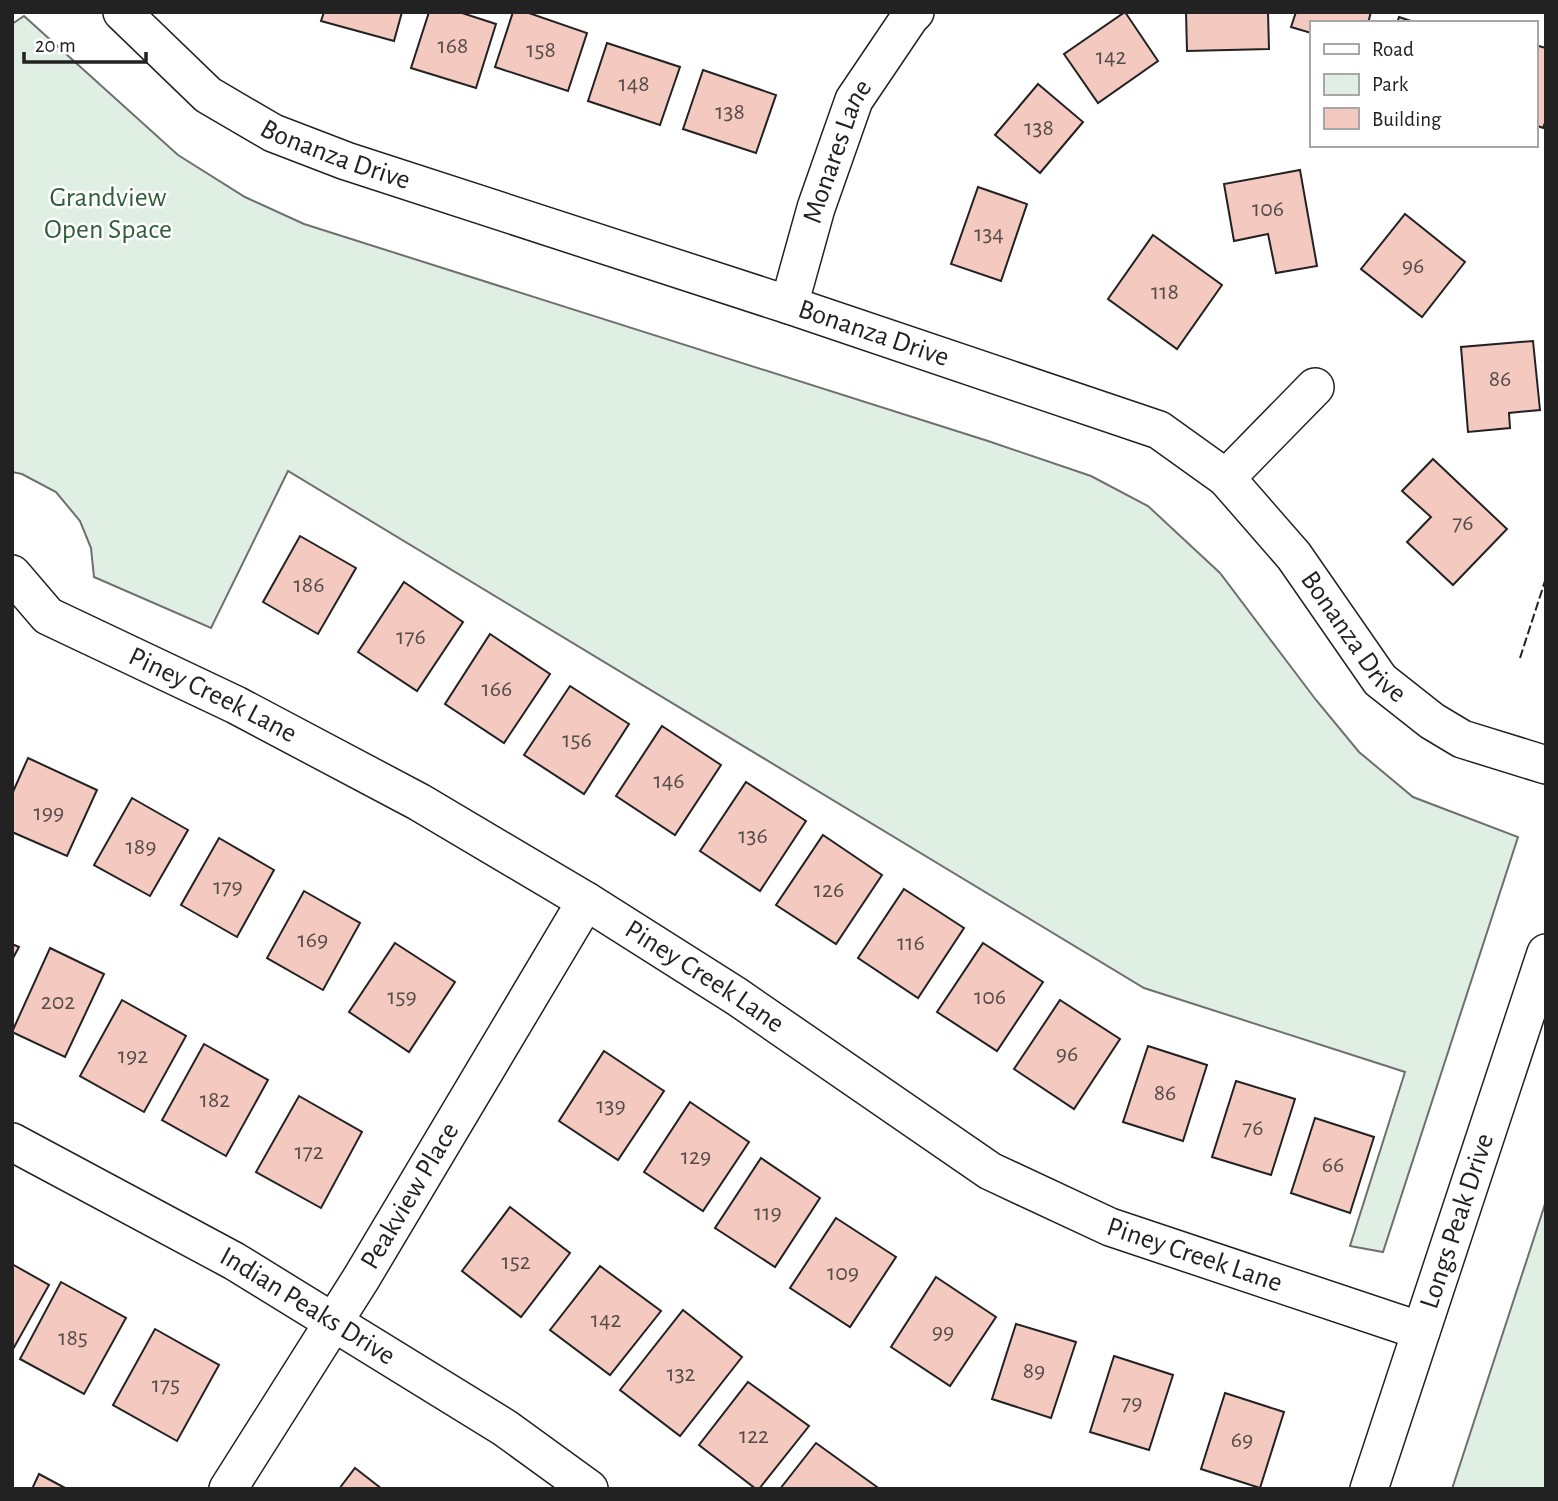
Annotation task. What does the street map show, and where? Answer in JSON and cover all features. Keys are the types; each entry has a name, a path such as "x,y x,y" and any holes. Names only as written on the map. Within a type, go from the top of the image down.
{"street":[{"name":"Bonanza Drive","path":"122,12 208,95 273,133 359,166 789,305 1159,430 1226,478 1294,556 1380,680 1432,721 1462,739 1546,765"},
{"name":"Monares Lane","path":"789,305 816,208 854,100 915,12"},
{"path":"1226,478 1315,387"},
{"name":"Piney Creek Lane","path":"12,574 48,615 248,712 419,802 586,901 736,996 990,1171 1110,1227 1421,1331"},
{"name":"Peakview Place","path":"228,1489 333,1322 586,901"},
{"name":"Longs Peak Drive","path":"1369,1489 1546,953"},
{"name":"Indian Peaks Drive","path":"12,1142 234,1261 505,1428 589,1489"}],"green space":[{"name":"Grandview Open Space","path":"24,16 178,155 245,197 304,224 988,441 1091,476 1148,506 1220,573 1359,752 1413,797 1518,837 1383,1252 1350,1246 1405,1072 1144,988 288,471 211,628 94,577 91,548 80,521 56,492 22,474 12,472 12,24"},
{"path":"1546,1201 1546,1489 1452,1489"}],"building":[{"path":"324,12 402,12 394,41 321,21"},
{"path":"429,12 459,12 496,24 476,88 411,68"},
{"path":"513,12 526,12 587,33 568,91 495,67"},
{"path":"1125,12 1158,61 1098,103 1064,54"},
{"path":"1186,12 1268,12 1269,49 1187,51"},
{"path":"1296,12 1371,12 1369,21 1310,21 1310,33 1291,27"},
{"path":"607,43 680,67 660,125 588,101"},
{"path":"1537,46 1546,48 1546,120 1543,128 1537,126"},
{"path":"703,70 776,95 756,153 683,129"},
{"path":"1038,84 1083,122 1040,173 995,135"},
{"path":"1300,170 1317,266 1276,273 1268,234 1234,241 1224,184"},
{"path":"978,187 1027,204 1001,281 951,264"},
{"path":"1405,214 1465,262 1422,317 1361,269"},
{"path":"1153,235 1222,285 1177,349 1108,299"},
{"path":"1533,341 1540,410 1509,413 1510,428 1468,432 1461,347"},
{"path":"1433,459 1507,529 1453,585 1407,542 1431,517 1402,491"},
{"path":"300,536 356,568 318,634 263,602"},
{"path":"404,582 463,622 417,691 358,652"},
{"path":"490,634 550,674 504,743 445,704"},
{"path":"570,686 629,724 584,794 524,755"},
{"path":"662,726 721,765 675,835 616,796"},
{"path":"28,758 97,790 67,856 12,832 12,794"},
{"path":"746,782 806,821 760,891 700,851"},
{"path":"132,798 188,830 150,896 94,865"},
{"path":"823,835 882,875 836,944 776,905"},
{"path":"219,838 274,870 237,937 181,905"},
{"path":"904,889 964,928 918,998 858,958"},
{"path":"304,891 360,923 323,990 267,958"},
{"path":"395,943 455,982 409,1052 349,1012"},
{"path":"983,943 1043,982 997,1051 937,1012"},
{"path":"12,944 19,947 12,960"},
{"path":"50,948 104,974 65,1057 12,1032"},
{"path":"122,1000 186,1036 144,1112 80,1076"},
{"path":"1060,1000 1120,1039 1074,1109 1014,1069"},
{"path":"204,1044 268,1080 226,1156 162,1120"},
{"path":"1148,1046 1207,1065 1183,1141 1123,1122"},
{"path":"604,1051 664,1091 618,1160 559,1121"},
{"path":"1236,1081 1295,1099 1271,1175 1212,1157"},
{"path":"299,1096 362,1132 321,1208 256,1172"},
{"path":"690,1102 749,1142 703,1211 644,1172"},
{"path":"1315,1118 1374,1137 1350,1213 1291,1193"},
{"path":"761,1158 820,1198 775,1267 715,1228"},
{"path":"510,1207 570,1253 521,1317 462,1271"},
{"path":"836,1218 896,1257 850,1327 790,1288"},
{"path":"12,1264 49,1285 12,1351"},
{"path":"600,1266 661,1311 610,1375 550,1330"},
{"path":"936,1277 996,1317 950,1386 891,1347"},
{"path":"61,1282 126,1318 84,1394 20,1359"},
{"path":"683,1310 742,1357 680,1436 620,1390"},
{"path":"1016,1324 1076,1342 1051,1418 992,1399"},
{"path":"155,1329 219,1365 177,1441 113,1405"},
{"path":"1114,1356 1173,1375 1149,1450 1090,1432"},
{"path":"748,1382 809,1426 759,1489 699,1445"},
{"path":"1225,1393 1284,1412 1260,1488 1201,1469"},
{"path":"816,1443 877,1487 876,1489 780,1489"},
{"path":"355,1468 382,1489 339,1489"},
{"path":"39,1474 67,1489 32,1489"}],"fence":[{"path":"1520,658 1546,578"}]}
